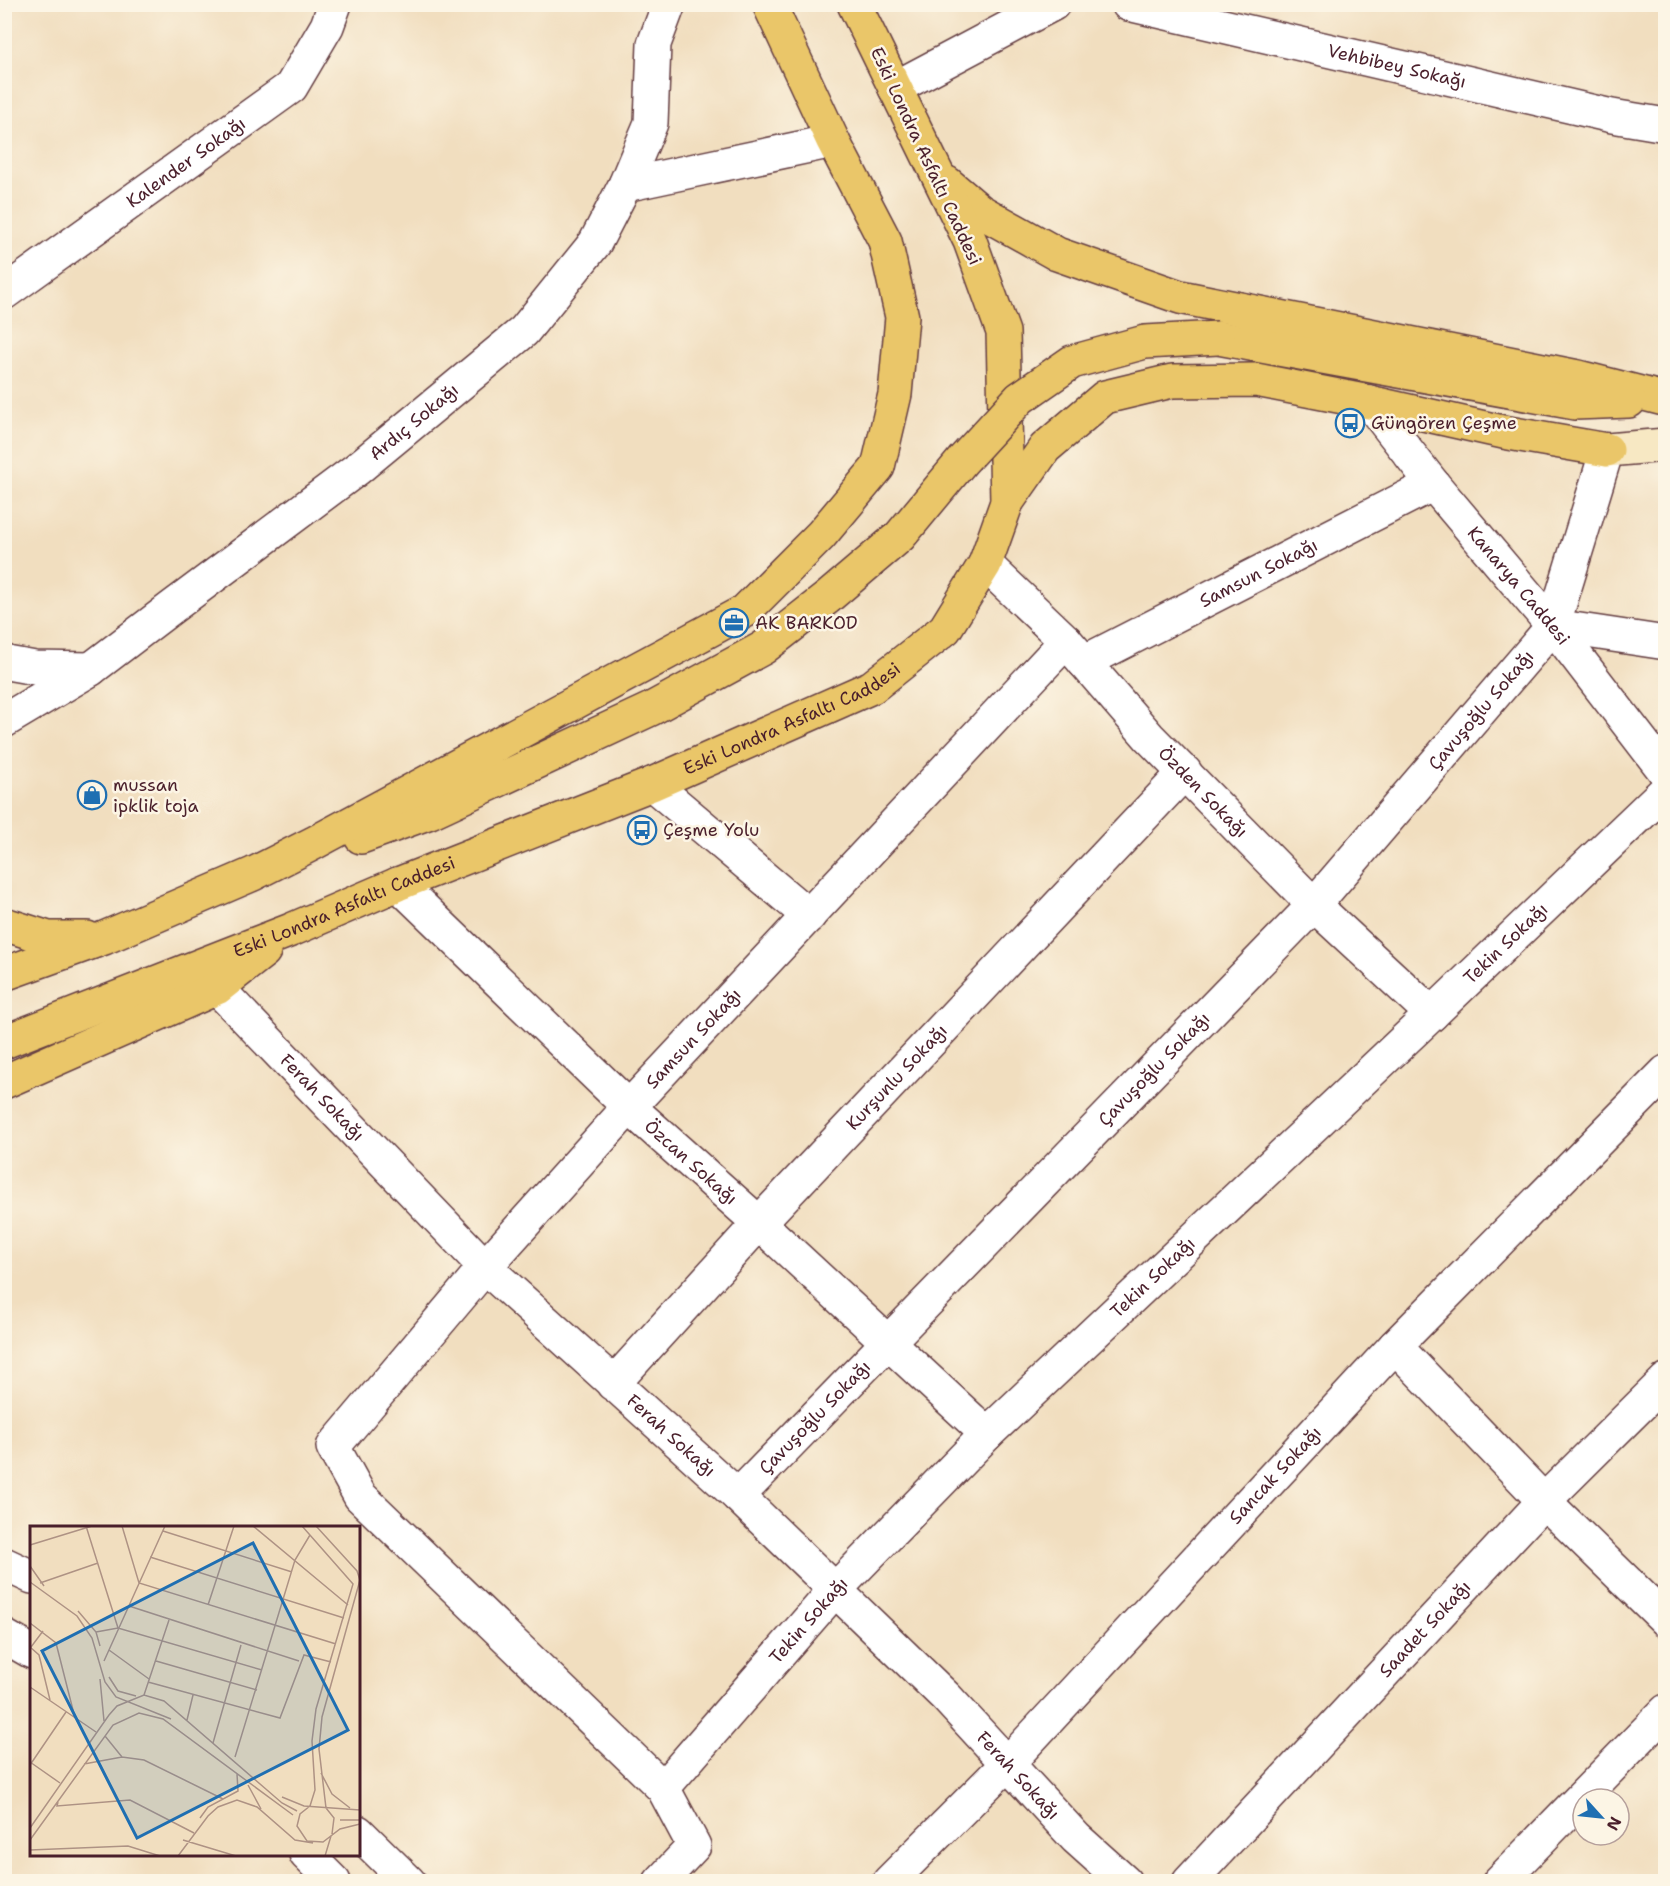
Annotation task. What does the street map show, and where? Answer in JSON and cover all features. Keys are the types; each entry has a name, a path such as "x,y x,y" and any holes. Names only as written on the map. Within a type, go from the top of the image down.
{"main road":[{"path":"5,974 104,938 253,874 745,611 820,535 878,467 895,394 902,317 885,241 833,141 769,4"},
{"name":"Eski Londra Asfaltı Caddesi","path":"4,1042 291,930 398,884 652,784 872,687 945,629 985,564 1007,502 1003,332 970,241 854,4"},
{"path":"937,175 980,212 1057,254 1180,297 1578,377 1665,399"},
{"path":"253,874 430,812 651,709 763,648 900,536 963,460 1020,398 1072,362 1145,342 1218,338 1575,403 1665,399"},
{"path":"1007,502 1045,448 1105,398 1172,381 1256,380 1503,432 1607,450 1665,445"},
{"path":"4,924 48,938 104,938"},
{"path":"4,1082 217,988 291,930"}],"street":[{"name":"Kalender Sokağı","path":"4,293 291,87 327,26 335,4"},
{"name":"Ardıç Sokağı","path":"4,721 92,669 357,469 524,331 595,243 625,185 651,123 654,44 669,4"},
{"path":"895,88 1053,4"},
{"name":"Vehbibey Sokağı","path":"1128,4 1600,113 1665,125"},
{"path":"625,185 833,141"},
{"name":"Kanarya Caddesi","path":"1369,402 1433,484 1552,626 1665,773"},
{"path":"1607,450 1552,626 1665,643"},
{"name":"Samsun Sokağı","path":"663,1788 360,1496 333,1447 485,1267 629,1107 809,916 1075,652 1433,484"},
{"name":"Özden Sokağı","path":"985,564 1075,652 1149,737 1314,905 1432,1014"},
{"name":"Çavuşoğlu Sokağı","path":"738,1496 1314,905 1552,626"},
{"path":"4,661 35,668 92,669"},
{"name":"Kurşunlu Sokağı","path":"613,1384 759,1222 1185,772"},
{"path":"652,784 809,916"},
{"name":"Tekin Sokağı","path":"663,1788 834,1591 987,1434 1432,1014 1665,790"},
{"name":"Özcan Sokağı","path":"398,884 629,1107 759,1222 987,1434"},
{"name":"Ferah Sokağı","path":"217,988 485,1267 738,1496 946,1697 1076,1838 1125,1881"},
{"name":"Sancak Sokağı","path":"889,1881 1007,1764 1395,1346 1665,1072"},
{"path":"1395,1346 1544,1502 1665,1620"},
{"name":"Saadet Sokağı","path":"1189,1881 1544,1502 1665,1380"},
{"path":"4,1564 30,1576"},
{"path":"4,1636 30,1651"},
{"path":"1499,1881 1665,1711"},
{"path":"660,1881 694,1846 663,1788"},
{"path":"360,1834 409,1881"},
{"path":"308,1856 334,1881"}],"place":[{"name":"Güngören Çeşme","path":"1350,423"},
{"name":"AK BARKOD","path":"734,623"},
{"name":"mussan ipklik toja","path":"92,795"},
{"name":"Çeşme Yolu","path":"642,830"}]}
